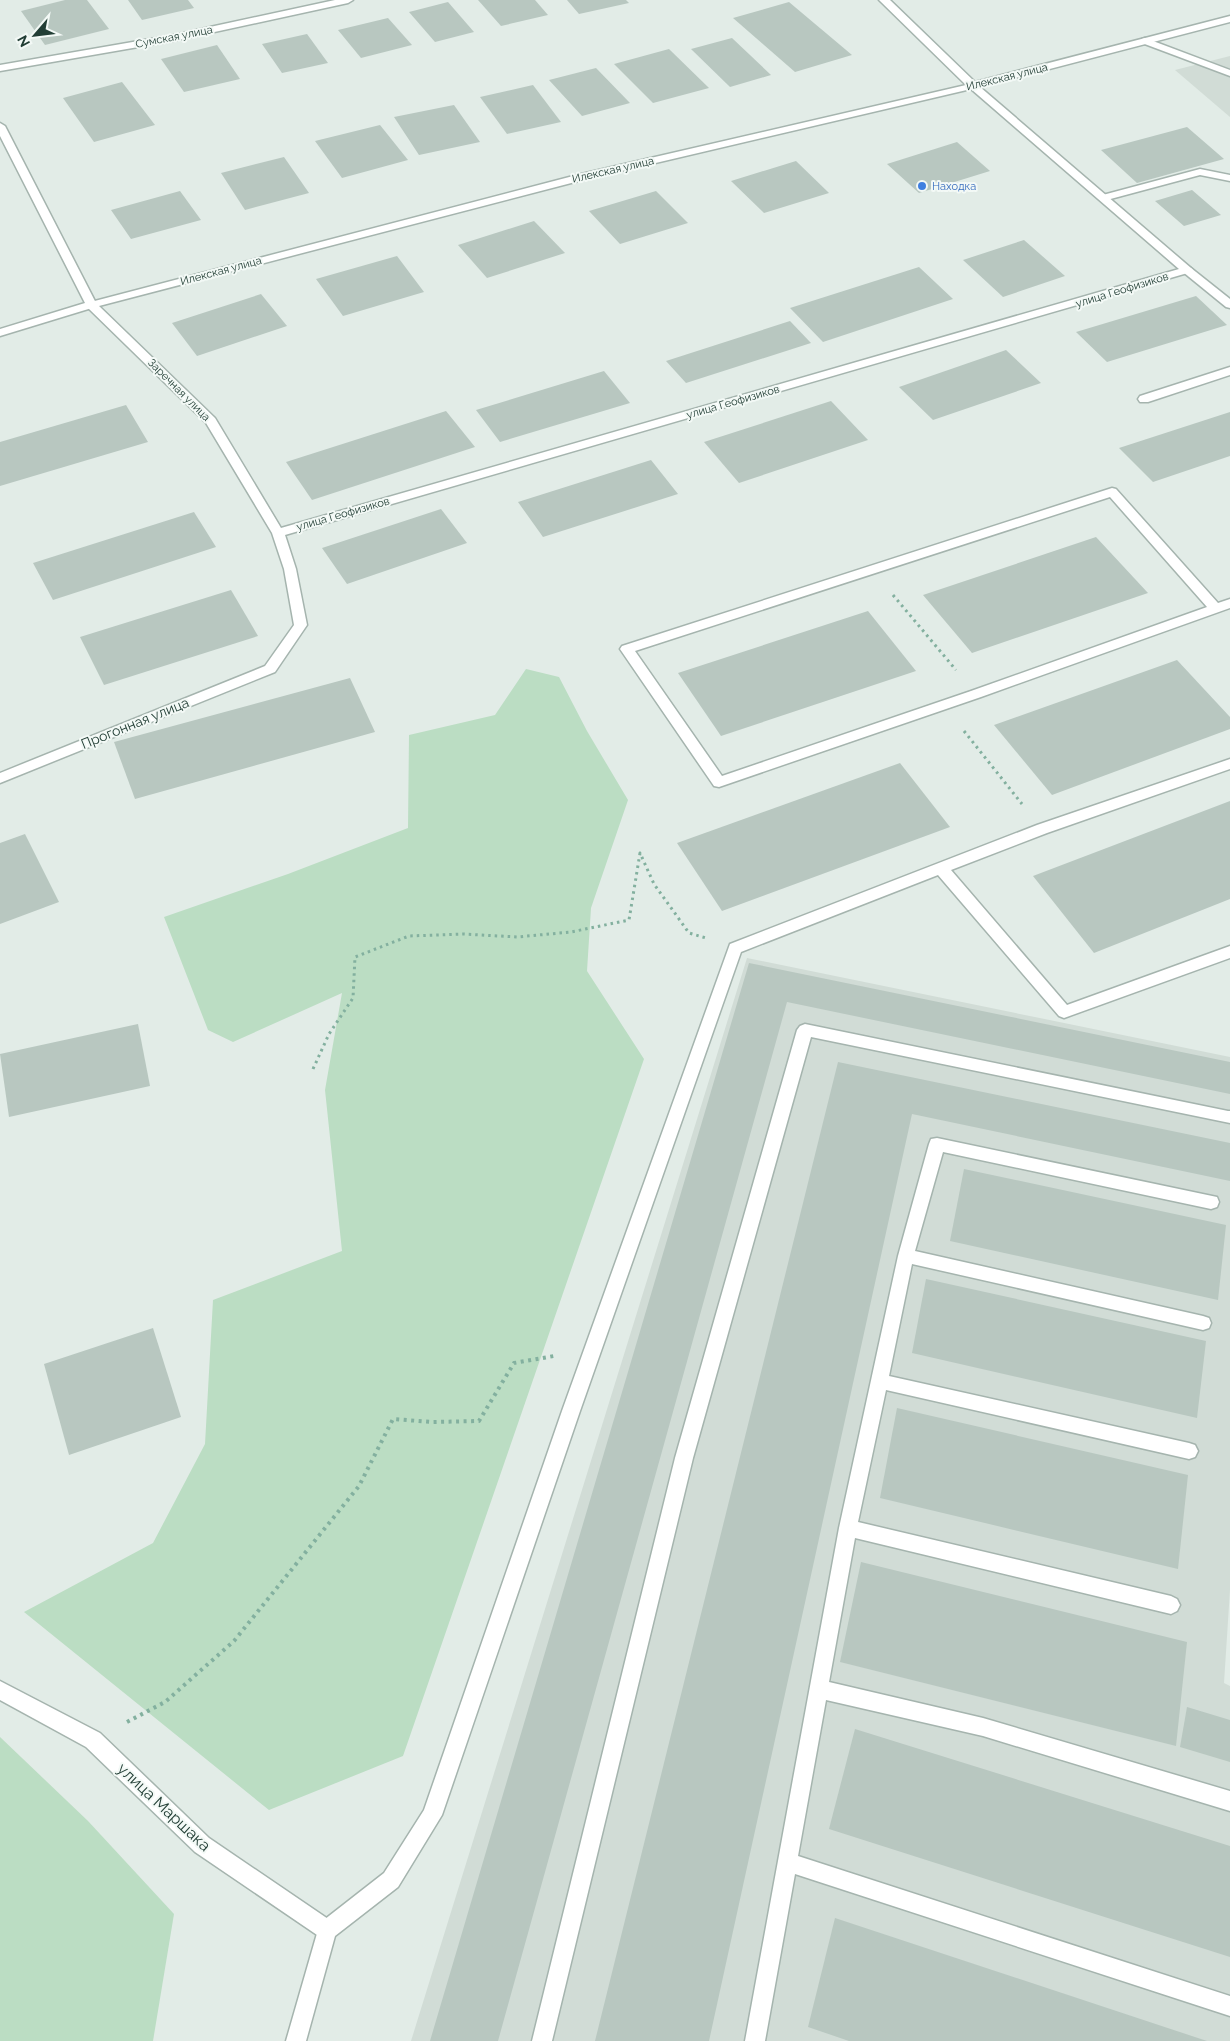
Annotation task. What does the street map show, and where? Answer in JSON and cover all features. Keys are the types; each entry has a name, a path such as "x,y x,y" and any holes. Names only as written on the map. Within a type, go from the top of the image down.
{"street":[{"name":"Сумская улица","path":"0,68 173,38 348,0"},
{"path":"884,0 973,86 1230,305"},
{"name":"Илекская улица","path":"0,334 91,304 577,178 973,86 1230,19"},
{"path":"1146,41 1230,73"},
{"name":"Заречная улица","path":"0,126 91,304 211,421 278,533 290,569 301,624 270,669"},
{"path":"1103,198 1200,172 1230,178"},
{"name":"улица Геофизиков","path":"278,533 1187,270"},
{"path":"1144,400 1230,370"},
{"path":"1215,608 1112,492 628,649 719,782 976,694 1230,603"},
{"name":"Прогонная улица","path":"0,778 270,669"},
{"path":"296,2041 327,1930 391,1880 432,1814 592,1350 735,948 1042,829 1230,764"},
{"path":"940,867 1064,1012 1230,952"},
{"path":"542,2041 684,1458 805,1030 1228,1117"},
{"path":"755,2041 848,1528 906,1256 936,1144 1211,1202"},
{"path":"906,1256 1203,1323"},
{"path":"880,1381 1189,1451"},
{"path":"848,1528 1171,1605"},
{"path":"820,1689 983,1727 1230,1801"},
{"name":"улица Маршака","path":"0,1690 93,1740 202,1845 327,1930"},
{"path":"787,1862 1230,2006"}],"path":[{"path":"872,570 976,694"},
{"path":"943,705 1042,829"},
{"path":"312,1069 329,1034 353,998 355,957 409,936 463,934 517,937 571,932 629,920 640,853 654,884 689,933 735,948"},
{"path":"93,1740 164,1702 234,1641 359,1486 393,1419 432,1422 479,1420 514,1363 592,1350"}],"shaded area":[{"path":"1230,56 1230,117 1175,70"},
{"path":"747,958 1230,1057 1230,1590 1224,1683 1230,1686 1230,2041 411,2041"}],"green space":[{"path":"526,669 559,677 587,731 628,800 591,908 587,971 644,1059 403,1756 269,1810 24,1612 153,1543 205,1444 213,1300 342,1251 325,1090 342,993 233,1042 208,1030 164,917 288,874 408,828 409,735 495,715"},
{"path":"0,1737 88,1821 174,1914 153,2041 0,2041"}],"building":[{"path":"65,0 87,0 109,29 45,45 21,11"},
{"path":"128,0 188,0 194,8 142,20"},
{"path":"478,0 535,0 548,15 501,26"},
{"path":"567,0 626,0 629,3 579,14"},
{"path":"448,2 474,32 435,42 409,12"},
{"path":"789,2 852,55 795,72 733,18"},
{"path":"388,18 412,45 361,58 338,30"},
{"path":"307,34 328,63 282,73 262,44"},
{"path":"732,38 771,75 730,87 691,49"},
{"path":"217,45 240,79 184,92 161,59"},
{"path":"669,49 709,88 653,103 614,64"},
{"path":"596,68 630,103 582,116 549,80"},
{"path":"122,82 155,125 94,142 63,98"},
{"path":"533,85 561,122 507,134 480,97"},
{"path":"454,105 480,142 419,155 394,117"},
{"path":"380,125 408,160 342,178 315,141"},
{"path":"1187,127 1224,159 1137,183 1101,150"},
{"path":"957,142 990,171 919,193 887,164"},
{"path":"284,157 309,193 245,210 221,173"},
{"path":"796,161 829,193 764,213 731,181"},
{"path":"1192,190 1221,215 1184,226 1155,201"},
{"path":"180,191 201,220 131,239 111,210"},
{"path":"656,191 688,223 620,244 589,211"},
{"path":"534,221 565,253 487,278 458,245"},
{"path":"1024,240 1065,276 1003,297 963,260"},
{"path":"397,256 424,292 343,316 316,279"},
{"path":"919,267 953,299 823,342 790,308"},
{"path":"261,294 287,326 197,356 172,323"},
{"path":"1196,296 1227,325 1107,362 1076,332"},
{"path":"790,321 811,343 686,383 666,361"},
{"path":"1006,350 1041,383 933,420 899,387"},
{"path":"604,371 630,403 500,442 476,410"},
{"path":"831,401 868,440 739,483 704,442"},
{"path":"126,405 148,442 0,486 0,442"},
{"path":"446,411 475,447 312,500 286,462"},
{"path":"1230,412 1230,456 1153,482 1119,448"},
{"path":"651,460 678,494 543,537 518,502"},
{"path":"441,509 467,543 347,584 322,548"},
{"path":"194,512 216,547 53,600 33,563"},
{"path":"1096,537 1148,593 972,653 923,595"},
{"path":"231,590 258,636 104,685 80,637"},
{"path":"868,611 916,671 721,736 678,673"},
{"path":"1177,660 1230,717 1230,729 1052,795 994,725"},
{"path":"350,678 375,732 135,799 114,742"},
{"path":"900,763 950,827 722,911 677,843"},
{"path":"1230,801 1230,899 1094,953 1033,876"},
{"path":"25,834 59,902 0,924 0,843"},
{"path":"749,963 1230,1062 1230,1094 787,1002 498,2041 430,2041"},
{"path":"138,1024 150,1086 9,1117 0,1054"},
{"path":"838,1062 1230,1143 1230,1181 912,1114 709,2041 595,2041"},
{"path":"964,1169 1226,1225 1218,1300 950,1241"},
{"path":"926,1279 1206,1341 1197,1418 912,1353"},
{"path":"153,1328 181,1417 69,1455 44,1364"},
{"path":"897,1408 1188,1475 1178,1569 880,1498"},
{"path":"861,1562 1187,1642 1176,1746 840,1662"},
{"path":"1187,1707 1230,1720 1230,1762 1180,1747"},
{"path":"855,1729 1230,1846 1230,1957 829,1829"},
{"path":"835,1918 1207,2041 849,2041 808,2027"}],"place":[{"name":"Находка","path":"922,186"}]}
